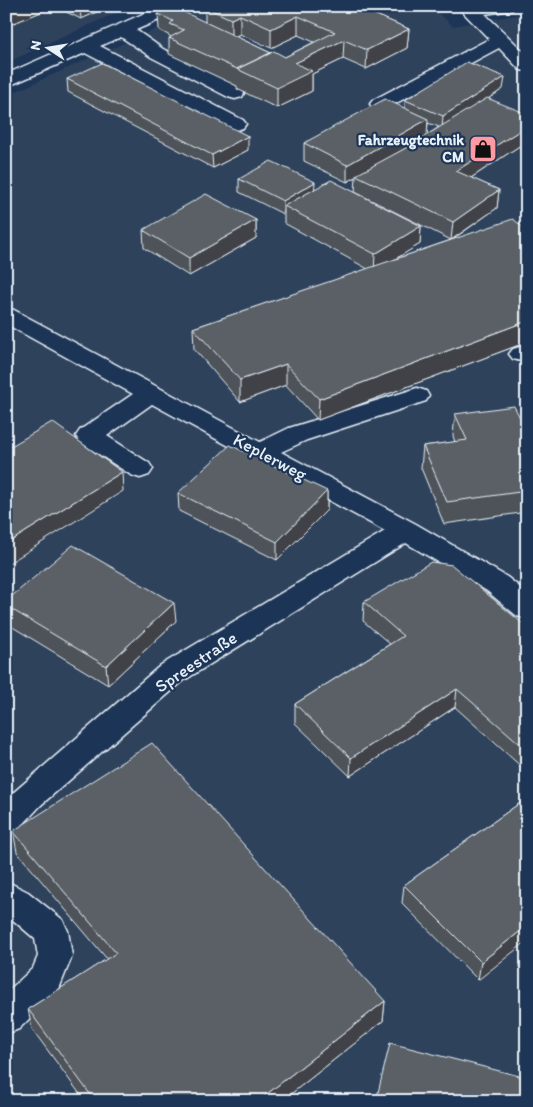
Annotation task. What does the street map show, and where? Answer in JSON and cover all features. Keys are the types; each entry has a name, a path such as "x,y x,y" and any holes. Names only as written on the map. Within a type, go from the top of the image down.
{"street":[{"path":"469,9 506,6"},
{"path":"6,81 123,30 168,8"},
{"path":"469,9 527,66"},
{"path":"123,30 157,54 235,93"},
{"path":"380,104 501,40"},
{"path":"85,46 236,124"},
{"name":"Keplerweg","path":"6,315 406,531 497,584 527,609"},
{"path":"140,469 89,436 151,393"},
{"path":"260,452 298,434 417,396"},
{"name":"Spreestraße","path":"6,821 30,796 172,673 406,531"},
{"path":"6,896 51,931 55,956 47,978 6,1017"}],"shaded area":[{"path":"6,6 131,6 6,63"},
{"path":"210,6 430,6 453,26 527,13 527,1101 6,1101 6,96"}],"building":[{"path":"206,6 355,6 409,29 367,50 344,40 295,63 312,71 277,88 237,69 274,51 285,57 335,32 298,16 271,29 240,15 231,19"},
{"path":"173,7 271,53 237,69 169,38 184,30 170,24 173,21 158,14"},
{"path":"467,62 505,77 443,116 405,100"},
{"path":"102,63 248,136 212,155 67,79"},
{"path":"487,98 527,114 527,126 456,171 499,190 453,222 356,175 404,149"},
{"path":"385,99 428,119 347,165 304,143"},
{"path":"271,161 315,182 283,201 239,179"},
{"path":"331,180 421,226 375,254 284,206"},
{"path":"206,194 256,220 189,258 143,230"},
{"path":"513,219 524,228 527,227 527,321 319,399 286,364 240,380 193,328"},
{"path":"514,406 527,431 527,491 447,502 423,446 467,440 455,414"},
{"path":"52,422 122,472 6,544 6,449"},
{"path":"230,445 327,491 277,542 178,493"},
{"path":"73,545 174,603 106,666 6,606 6,601"},
{"path":"431,562 452,565 527,627 527,750 457,689 351,758 295,704 403,636 364,602"},
{"path":"152,743 385,1001 258,1101 95,1101 28,1009 116,953 13,831"},
{"path":"527,798 527,926 481,962 404,885"},
{"path":"390,1043 527,1078 527,1101 376,1101"}],"place":[{"name":"Fahrzeugtechnik CM","path":"483,149"}]}
